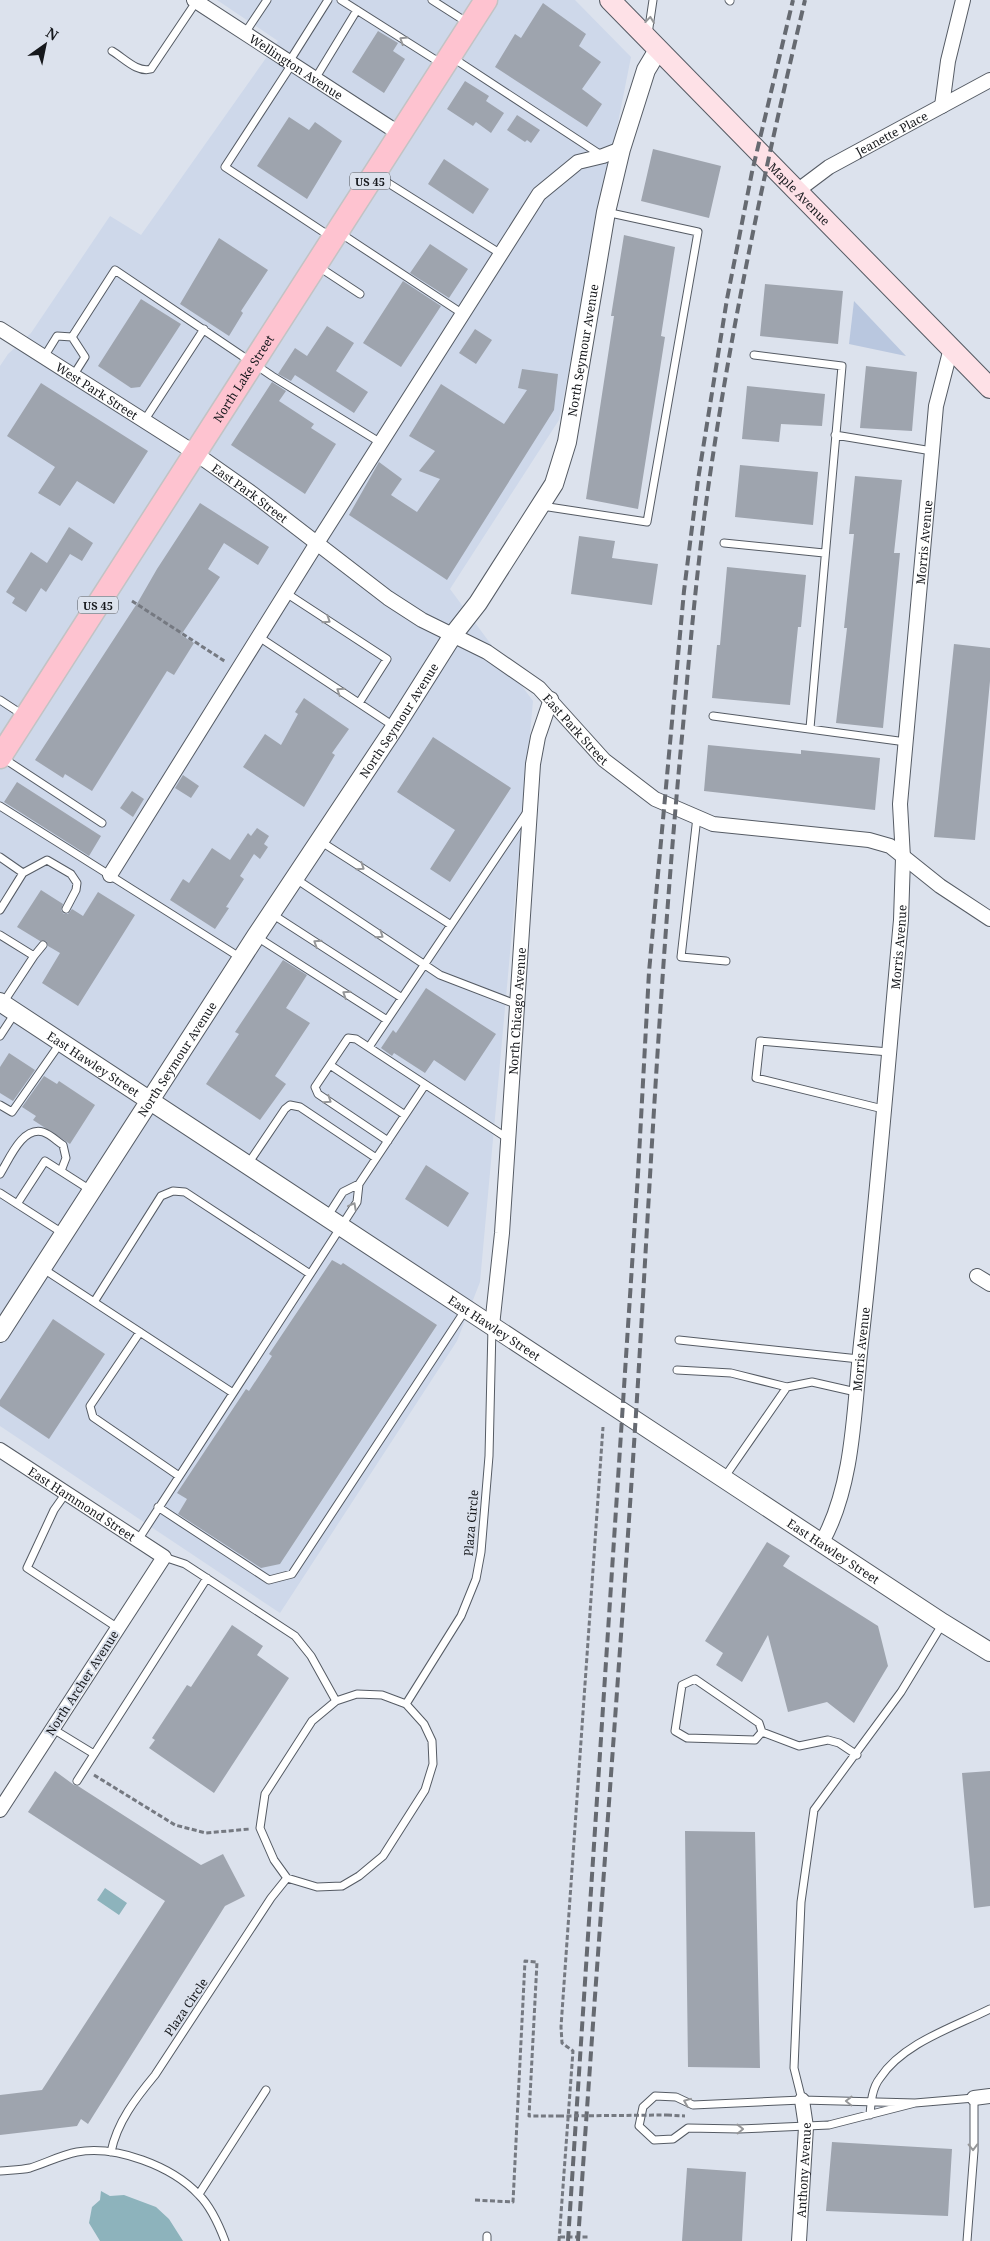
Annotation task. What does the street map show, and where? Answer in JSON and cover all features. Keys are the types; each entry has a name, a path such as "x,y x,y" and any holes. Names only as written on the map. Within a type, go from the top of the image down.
{"main road":[{"name":"North Lake Street","path":"0,756 486,0"},
{"name":"Maple Avenue","path":"610,0 990,388"}],"street":[{"path":"942,106 948,60 963,0"},
{"name":"Wellington Avenue","path":"199,2 400,134"},
{"name":"North Seymour Avenue","path":"0,1333 256,936 296,880 453,635 478,603 554,484 567,442 606,212 621,149 653,45"},
{"name":"Jeanette Place","path":"797,191 829,167 990,80"},
{"path":"110,875 258,637 539,194 578,162 621,149"},
{"name":"West Park Street","path":"0,329 195,453"},
{"name":"Morris Avenue","path":"822,1542 840,1504 846,1475 860,1359 901,920 903,858 900,804 936,406 951,348"},
{"name":"East Park Street","path":"195,453 388,598 422,620 487,652 539,688 604,760 655,799 712,824 869,840 890,846 940,886 990,919"},
{"name":"North Chicago Avenue","path":"492,1326 502,1233 532,764 550,699"},
{"name":"East Hawley Street","path":"6,1006 943,1623 990,1652"},
{"path":"977,1276 990,1284"},
{"name":"East Hammond Street","path":"0,1450 164,1557"},
{"name":"North Archer Avenue","path":"0,1810 164,1557"},
{"path":"974,2098 990,2096"},
{"name":"Anthony Avenue","path":"800,2241 806,2127 802,2100"}],"lane":[{"path":"244,33 267,0"},
{"path":"328,0 225,167 463,314"},
{"path":"340,0 447,61 603,156"},
{"path":"432,0 471,24"},
{"path":"653,0 653,45"},
{"path":"112,51 138,68 151,69 158,62 199,2"},
{"path":"315,79 357,10"},
{"path":"374,174 501,254"},
{"path":"540,505 647,522 698,232 606,212"},
{"path":"316,265 360,294"},
{"path":"72,336 114,270 253,363 381,443"},
{"path":"144,421 204,329"},
{"path":"44,357 57,336 72,336"},
{"path":"72,336 85,357 73,376"},
{"path":"754,355 842,366 810,728"},
{"path":"835,435 932,451"},
{"path":"724,543 824,553"},
{"path":"286,593 386,659 359,703"},
{"path":"258,637 395,727"},
{"path":"0,700 26,717"},
{"path":"713,716 906,742"},
{"path":"0,756 102,823"},
{"path":"0,806 242,959"},
{"path":"368,1047 530,807"},
{"path":"697,817 682,957 726,961"},
{"path":"320,841 451,925"},
{"path":"0,857 23,873"},
{"path":"0,910 23,873 47,860 71,874 77,883 76,890 66,909"},
{"path":"296,880 440,975 518,1005"},
{"path":"272,914 402,998"},
{"path":"0,935 34,956"},
{"path":"256,936 387,1020"},
{"path":"0,1036 6,1006 34,956 43,945"},
{"path":"388,1141 318,1094 315,1087 348,1038 356,1039 508,1138"},
{"path":"883,1109 756,1078 760,1041 889,1052"},
{"path":"0,1105 12,1112 60,1042"},
{"path":"330,1065 405,1115"},
{"path":"334,1221 357,1202 359,1184 425,1085"},
{"path":"247,1164 265,1136 290,1105 300,1107 376,1158"},
{"path":"0,1174 23,1138 32,1132 43,1132 63,1145 66,1158 61,1171"},
{"path":"18,1204 45,1161 92,1191"},
{"path":"138,1540 310,1274 334,1221 343,1192 359,1184"},
{"path":"94,1302 161,1196 173,1191 185,1192 310,1274"},
{"path":"0,1193 64,1234"},
{"path":"42,1268 233,1393"},
{"path":"158,1507 269,1580 292,1574 466,1308"},
{"name":"Plaza Circle","path":"406,1704 461,1616 476,1579 481,1552 488,1456 492,1326"},
{"path":"140,1332 90,1406 93,1418 179,1476"},
{"path":"679,1340 860,1359"},
{"path":"677,1370 731,1373 787,1386 812,1382 856,1392"},
{"path":"724,1478 787,1386"},
{"path":"66,1493 54,1510 27,1568 118,1628"},
{"path":"164,1557 185,1564 295,1636 311,1656 336,1701"},
{"path":"77,1781 206,1578"},
{"path":"802,2100 794,2068 800,1922 814,1810 901,1692 943,1623"},
{"path":"695,1679 759,1723 762,1732 755,1740 687,1738 674,1731 682,1685 695,1679"},
{"path":"357,1694 382,1695 406,1704 424,1724 432,1741 433,1764 425,1790 383,1856 359,1876 342,1886 317,1887 287,1878 274,1860 260,1828 265,1794 312,1721 336,1701 357,1694"},
{"path":"53,1729 94,1754"},
{"path":"762,1732 799,1746 828,1740 839,1743 856,1755"},
{"name":"Plaza Circle","path":"111,2152 114,2135 136,2098 155,2075 271,1898 287,1878"},
{"path":"870,2114 871,2102 879,2078 908,2050 990,2009"},
{"path":"199,2194 266,2090"},
{"path":"915,2103 829,2125 806,2127 688,2128 672,2139 654,2140 639,2126 643,2107 655,2096 676,2097 693,2105 802,2100 915,2103 974,2098 974,2151 967,2241"},
{"path":"0,2170 28,2168 78,2152 111,2152 140,2158 176,2176 199,2194 207,2205 225,2241"}],"path":[{"path":"132,600 238,670"},
{"path":"588,2237 560,2239 573,2051 562,2043 562,2027 603,1427"},
{"path":"92,1773 175,1825 190,1830 206,1833 260,1828"},
{"path":"475,2200 512,2202 525,1961 537,1962 529,2116 667,2115"}],"shaded area":[{"path":"217,0 575,0 631,57 559,420 450,589 533,701 480,1282 457,1341 280,1613 0,1426 0,366 8,354 31,333 110,216 141,235 278,41"},
{"path":"854,301 906,356 849,344"},
{"path":"105,1888 127,1903 119,1915 97,1900"},
{"path":"101,2191 110,2196 124,2195 156,2207 169,2219 183,2241 100,2241 89,2223 92,2207 100,2200"}],"building":[{"path":"543,3 586,34 579,46 601,62 582,89 602,104 587,127 495,67 515,34 521,38"},
{"path":"378,31 398,43 393,51 405,59 384,93 352,72"},
{"path":"465,81 489,96 486,101 504,113 491,133 476,122 473,126 447,109"},
{"path":"517,115 540,130 531,143 527,140 525,142 507,130"},
{"path":"289,117 309,130 315,122 342,141 307,199 257,166"},
{"path":"653,149 721,166 709,218 641,201"},
{"path":"444,159 489,189 473,214 428,184"},
{"path":"624,235 675,247 661,336 665,337 638,509 586,499 614,316 611,316"},
{"path":"219,238 268,270 241,311 243,313 229,336 180,304"},
{"path":"430,244 468,269 449,298 410,273"},
{"path":"403,281 441,306 401,367 363,343"},
{"path":"765,284 843,291 838,344 760,336"},
{"path":"141,299 181,324 140,387 131,388 98,366"},
{"path":"327,326 354,343 336,371 368,392 354,413 295,375 291,381 278,374 295,348 307,356"},
{"path":"475,329 492,340 476,364 459,353"},
{"path":"866,366 917,372 912,431 860,428"},
{"path":"522,369 558,374 554,410 447,580 349,515 379,462 402,479 391,495 417,512 440,479 419,471 435,451 409,436 441,384 504,424 527,390 518,388"},
{"path":"272,382 286,391 279,401 314,424 311,428 336,444 305,494 231,445"},
{"path":"41,383 148,451 114,504 77,481 60,506 38,493 55,467 7,436"},
{"path":"747,386 825,394 822,426 781,424 779,442 742,439"},
{"path":"740,465 818,472 813,525 735,517"},
{"path":"855,476 902,480 894,553 900,553 883,728 836,723 847,628 844,628 854,534 849,534"},
{"path":"200,503 269,547 258,565 224,543 208,569 220,577 181,635 194,643 174,675 167,671 92,791 65,774 63,778 35,760"},
{"path":"69,527 93,543 82,561 70,554 46,592 41,588 26,612 12,603 15,598 6,592 31,552 47,563"},
{"path":"579,536 615,541 612,558 658,564 652,605 571,594"},
{"path":"727,567 806,575 801,627 798,627 790,705 712,698 717,645 720,645"},
{"path":"954,644 990,648 990,681 975,840 934,837"},
{"path":"304,698 349,729 332,753 335,755 304,807 243,767 265,734 281,745 298,714 295,712"},
{"path":"433,737 511,788 450,882 430,869 455,830 397,792"},
{"path":"708,745 801,754 801,750 880,758 875,810 704,791"},
{"path":"183,775 199,786 191,798 175,788"},
{"path":"17,782 101,836 89,856 4,802"},
{"path":"132,791 144,799 133,817 120,808"},
{"path":"257,828 269,836 264,844 268,847 260,859 254,854 240,876 244,879 226,907 229,908 215,929 170,900 183,879 189,883 212,848 230,860 248,833 251,836"},
{"path":"41,890 63,904 61,910 64,914 68,914 72,909 83,916 98,892 135,915 78,1006 42,983 60,953 48,946 46,941 40,941 17,927"},
{"path":"283,960 307,975 286,1008 310,1023 275,1076 286,1084 260,1120 206,1084 239,1034 235,1032"},
{"path":"426,988 496,1034 465,1081 434,1060 425,1073 394,1053 392,1056 381,1048 393,1030 396,1033"},
{"path":"9,1053 35,1070 13,1101 0,1093 0,1067"},
{"path":"44,1076 57,1084 59,1081 95,1105 70,1144 33,1120 36,1116 22,1107"},
{"path":"426,1165 469,1193 448,1227 405,1199"},
{"path":"332,1260 341,1265 343,1263 437,1325 280,1564 261,1568 178,1514 187,1499 177,1493 246,1389 249,1391 272,1356 269,1354"},
{"path":"53,1319 105,1354 49,1439 0,1406 0,1400"},
{"path":"767,1542 790,1556 783,1566 878,1626 888,1666 854,1723 827,1702 788,1712 768,1635 742,1682 716,1665 723,1653 705,1641"},
{"path":"232,1625 263,1646 257,1655 289,1678 214,1793 149,1748 155,1740 152,1738 187,1685 191,1687"},
{"path":"55,1771 201,1865 223,1854 245,1896 225,1906 88,2124 81,2119 77,2126 0,2135 0,2095 42,2090 165,1901 28,1812"},
{"path":"990,1771 990,1906 974,1908 962,1773"},
{"path":"685,1831 755,1832 760,2068 688,2067"},
{"path":"832,2142 952,2149 948,2216 826,2211"},
{"path":"687,2168 746,2172 742,2241 682,2241"}],"railway":[{"path":"568,2241 638,1174 649,972 684,591 698,480 727,299 752,172 793,0"},
{"path":"578,2241 631,1489 663,972 692,624 708,489 732,341 766,170 805,0"}]}
